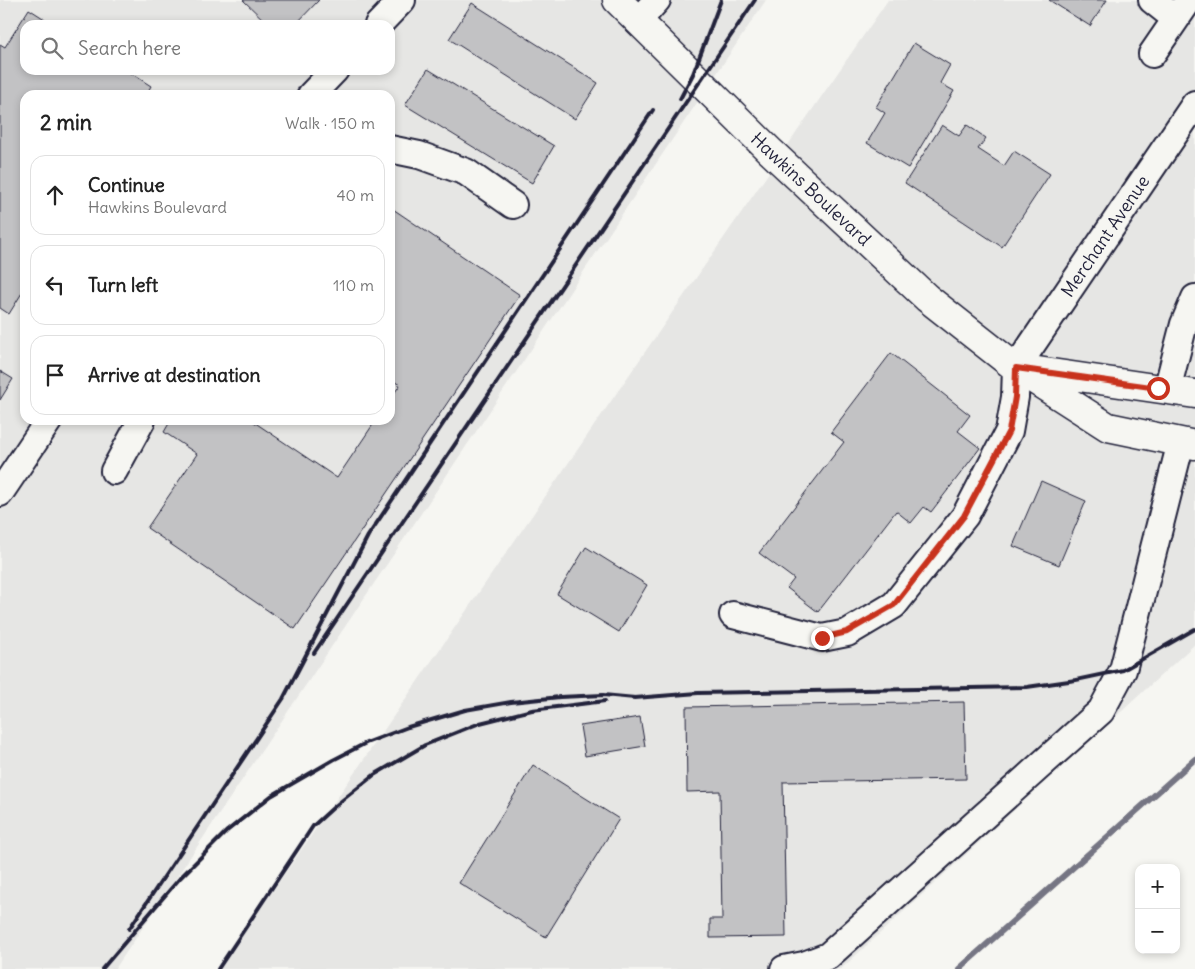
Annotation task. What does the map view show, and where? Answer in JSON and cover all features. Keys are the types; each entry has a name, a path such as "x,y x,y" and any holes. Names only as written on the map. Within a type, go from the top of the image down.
{"main road":[{"name":"Hawkins Boulevard","path":"617,0 768,150 927,298 1016,368 1108,427 1188,444"},
{"name":"Hawkins Boulevard","path":"1016,368 1195,394"}],"street":[{"path":"383,20 402,0"},
{"path":"638,21 657,0"},
{"path":"1152,0 1183,9 1152,54"},
{"path":"316,90 330,75"},
{"name":"Merchant Avenue","path":"1016,368 1195,104"},
{"path":"395,150 466,172 513,205"},
{"path":"1167,390 1184,324 1195,298"},
{"path":"732,615 822,638 847,632 894,605 964,516 1009,431 1015,397 1016,368"},
{"path":"0,493 46,425"},
{"path":"114,470 139,425"},
{"path":"784,969 804,966 828,956 1101,711 1123,670 1188,444"}],"shaded area":[{"path":"0,0 766,0 115,969 0,969"},
{"path":"888,0 1195,0 1195,644 841,969 219,969"}],"building":[{"path":"243,0 319,0 300,20 264,20"},
{"path":"1049,0 1107,0 1090,26"},
{"path":"472,3 598,83 575,119 449,39"},
{"path":"29,9 46,20 22,20"},
{"path":"20,23 20,75 134,75 151,86 149,90 20,90 20,296 9,314 0,308 0,44 5,47"},
{"path":"914,43 950,65 940,83 954,91 908,168 867,143 885,113 876,107"},
{"path":"428,69 554,146 532,183 405,105"},
{"path":"942,125 959,136 967,125 986,138 978,149 1004,166 1014,151 1050,174 1002,247 905,183"},
{"path":"395,210 520,295 295,629 147,528 197,454 164,432 168,425 258,425 337,478 373,425 395,425 395,392 400,385 395,382"},
{"path":"891,353 970,415 958,431 980,448 931,512 924,507 911,523 896,511 818,612 787,588 794,579 759,553 844,442 831,432"},
{"path":"0,371 13,379 0,400"},
{"path":"1041,481 1086,501 1059,565 1013,546"},
{"path":"586,547 647,585 619,632 557,594"},
{"path":"964,702 966,779 783,782 786,937 710,938 710,919 722,919 720,791 687,792 686,707"},
{"path":"640,717 645,746 585,756 580,726"},
{"path":"533,765 619,819 546,937 459,883"}],"waterway":[{"path":"959,969 1195,759"}],"railway":[{"path":"680,99 693,74 721,0"},
{"path":"314,653 755,0"},
{"path":"129,929 283,699 368,536 653,110"},
{"path":"102,969 180,878 227,831 271,796 366,743 408,727 465,710 511,702 560,697 603,695 635,698 698,693 1027,687 1076,680 1123,670 1195,629"},
{"path":"218,969 313,826 374,775 425,745 480,723 532,710 605,701"}],"route":[{"path":"822,638 847,632 894,605 964,516 1009,431 1015,397 1016,368 1158,388"}]}
